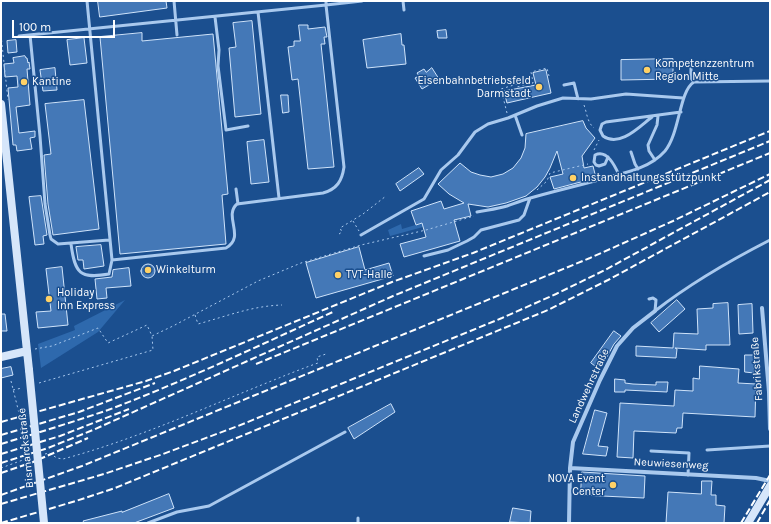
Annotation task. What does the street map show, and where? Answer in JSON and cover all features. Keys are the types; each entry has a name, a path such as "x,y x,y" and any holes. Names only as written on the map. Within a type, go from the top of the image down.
{"main road":[{"name":"Bismarckstraße","path":"1,104 4,159 29,350 29,370 44,523"},
{"path":"1,357 29,350"},
{"path":"748,523 770,486"}],"street":[{"name":"Fabrikstraße","path":"762,308 769,392 770,429"},
{"name":"Landwehrstraße","path":"569,523 570,468 573,442 607,364 618,346 633,328 655,310"},
{"name":"Neuwiesenweg","path":"570,468 756,478 770,481"}],"lane":[{"path":"71,244 73,259 77,268 83,274 88,276 109,274 112,260 87,1"},
{"path":"174,1 177,35"},
{"path":"19,36 176,21 326,3 362,1"},
{"path":"403,1 404,10"},
{"path":"112,260 226,248 235,238 232,212 235,205 328,192 338,185 343,174 344,167 326,3"},
{"path":"258,12 279,198"},
{"path":"215,16 219,50 218,66 226,130 248,126"},
{"path":"30,35 45,204 50,235 58,244 110,240"},
{"path":"691,68 691,78 694,82"},
{"path":"477,212 506,206 530,198 619,175 638,169 655,160 665,151 671,142 681,112 683,98 694,82 770,81"},
{"path":"564,85 574,83 578,99"},
{"path":"361,235 424,199 441,170 458,155 471,136 479,128 488,124 558,99 591,99 626,94 683,98"},
{"path":"652,117 628,137 610,139 601,134 600,127 606,122 681,112"},
{"path":"515,115 522,134"},
{"path":"655,160 649,151 648,144 657,125 658,116"},
{"path":"631,152 638,169"},
{"path":"608,157 605,164 602,166 596,165 594,162 594,158 598,154 604,154 608,157 615,166 619,175"},
{"path":"236,189 238,204"},
{"path":"424,256 454,247 474,237 481,230 519,220 525,212 530,198"},
{"name":"Landwehrstraße","path":"655,310 719,266 770,240"},
{"path":"649,299 653,298 656,300 655,310"},
{"path":"148,523 177,512 209,506 345,432"},
{"path":"707,450 770,446"},
{"path":"651,451 688,453 688,474"},
{"path":"358,518 358,523"}],"path":[{"path":"534,86 531,72 547,68 549,76"},
{"path":"506,110 501,89 517,84 517,87 533,83"},
{"path":"530,198 547,181 550,173 594,162 592,154 601,134 591,126 586,116 585,106 578,99"},
{"path":"339,234 342,232 340,228 363,214 386,196"},
{"path":"152,336 258,281 301,263 361,245 426,230 473,217 477,212"},
{"path":"194,315 198,324 243,310 268,305 282,305"},
{"path":"29,350 52,346 98,328 108,343 147,325 152,336 153,350 35,384"},
{"path":"42,455 49,453 57,458 63,459 133,436 318,363 317,357 326,354"},
{"path":"11,381 19,413 23,416 28,436"},
{"path":"13,390 22,388"},
{"path":"29,454 30,458"},
{"path":"1,468 36,456"}],"shaded area":[{"path":"422,223 423,227 390,236 388,230 401,224 402,229"},
{"path":"125,300 98,332 41,368 38,344 75,330 74,326"}],"building":[{"path":"98,1 166,1 167,8 100,17"},
{"path":"252,21 261,114 235,117 229,48 236,47 233,23"},
{"path":"299,25 308,25 308,29 325,27 327,37 324,37 325,44 321,44 334,167 308,169 298,79 292,80 288,47 294,46 294,41 300,41"},
{"path":"446,30 447,38 438,38 437,31"},
{"path":"142,33 142,41 213,34 228,194 222,195 226,244 120,254 100,37"},
{"path":"401,34 406,64 367,68 363,40"},
{"path":"84,38 87,63 70,65 67,40"},
{"path":"16,40 17,52 8,53 7,41"},
{"path":"25,56 28,63 29,62 30,69 27,69 30,105 16,107 19,133 35,131 35,137 30,138 32,149 17,151 16,145 13,145 8,88 18,87 17,76 5,77 4,64 14,63 13,58"},
{"name":"Kompetenzzentrum Region Mitte","path":"673,59 673,79 621,80 621,60"},
{"path":"55,68 57,90 43,91 40,70"},
{"path":"432,68 439,79 422,89 415,78 419,76 417,73 424,69 426,72"},
{"name":"Eisenbahnbetriebsfeld Darmstadt","path":"546,70 551,93 507,103 504,91 536,85 533,73"},
{"path":"281,95 288,95 289,112 283,113"},
{"path":"84,100 99,229 53,235 48,204 44,155 51,154 45,104"},
{"path":"583,121 586,128 595,138 582,156 584,168 593,166 596,178 554,189 550,177 563,174 557,151 545,177 537,187 526,196 488,207 468,204 471,216 454,220 460,241 404,257 400,244 426,237 422,223 416,225 411,211 441,201 444,209 464,203 449,194 438,184 460,163 471,172 480,175 491,177 503,174 513,168 521,158 525,148 526,134"},
{"path":"264,140 269,182 251,184 247,142"},
{"path":"419,168 424,174 400,191 396,184"},
{"path":"41,196 47,235 43,236 44,244 35,245 29,197"},
{"path":"101,245 104,266 84,269 83,260 78,260 76,247"},
{"name":"TVT-Halle","path":"359,247 365,270 389,263 393,276 316,298 306,263"},
{"name":"Winkelturm","path":"148,264 153,266 155,271 153,276 148,278 143,276 141,271 143,266"},
{"path":"62,267 68,325 38,328 36,312 51,311 46,269"},
{"path":"129,268 131,286 106,288 107,298 97,299 95,279 112,277 113,270"},
{"path":"677,300 685,309 659,332 651,323"},
{"path":"728,303 730,345 706,345 706,350 675,348 677,349 676,358 636,356 636,346 673,348 674,333 698,334 697,309 713,308 713,304"},
{"path":"752,304 753,333 739,334 738,305"},
{"path":"1,314 5,314 7,331 1,331"},
{"path":"614,331 621,336 614,344 604,362 601,359 595,366 591,363"},
{"path":"745,355 755,355 754,373 745,372"},
{"path":"700,366 739,369 738,383 756,384 755,417 683,413 682,428 677,428 676,433 634,431 633,458 617,457 620,403 674,406 675,390 693,391 693,378 699,379"},
{"path":"11,367 13,375 1,378 1,369"},
{"path":"615,379 625,380 625,383 633,384 656,385 656,382 668,382 667,392 625,390 625,392 615,392"},
{"path":"391,404 395,412 354,439 348,428"},
{"path":"595,410 607,413 598,446 608,447 606,456 583,454"},
{"name":"NOVA Event Center","path":"582,472 645,476 644,498 581,495"},
{"path":"702,481 712,481 711,495 716,495 716,505 725,506 724,523 666,523 668,492 701,494"},
{"path":"169,494 174,508 134,523 84,523 83,521 122,512"},
{"path":"513,508 531,511 530,523 510,522"}],"railway":[{"path":"1,422 146,381 174,371 392,282 473,253 770,131"},
{"path":"1,463 48,448 93,430 393,296 770,141"},
{"path":"256,364 770,153"},
{"path":"1,495 82,466 590,258 673,221 770,174"},
{"path":"1,504 104,474 163,454 238,426 502,318 605,270 770,180"},
{"path":"1,523 115,488 548,310 608,280 770,192"},
{"path":"1,444 108,410 137,399 335,311"},
{"path":"1,435 79,412 155,383"},
{"path":"1,454 60,436 129,409"},
{"path":"1,473 33,462 88,438"},
{"path":"741,523 770,475"},
{"path":"757,523 770,500"}],"place":[{"name":"Kompetenzzentrum Region Mitte","path":"647,70"},
{"name":"Kantine","path":"24,82"},
{"name":"Eisenbahnbetriebsfeld Darmstadt","path":"539,87"},
{"name":"Instandhaltungsstützpunkt","path":"573,178"},
{"name":"Winkelturm","path":"148,270"},
{"name":"TVT-Halle","path":"338,275"},
{"name":"Holiday Inn Express","path":"49,299"},
{"name":"NOVA Event Center","path":"613,485"}]}
